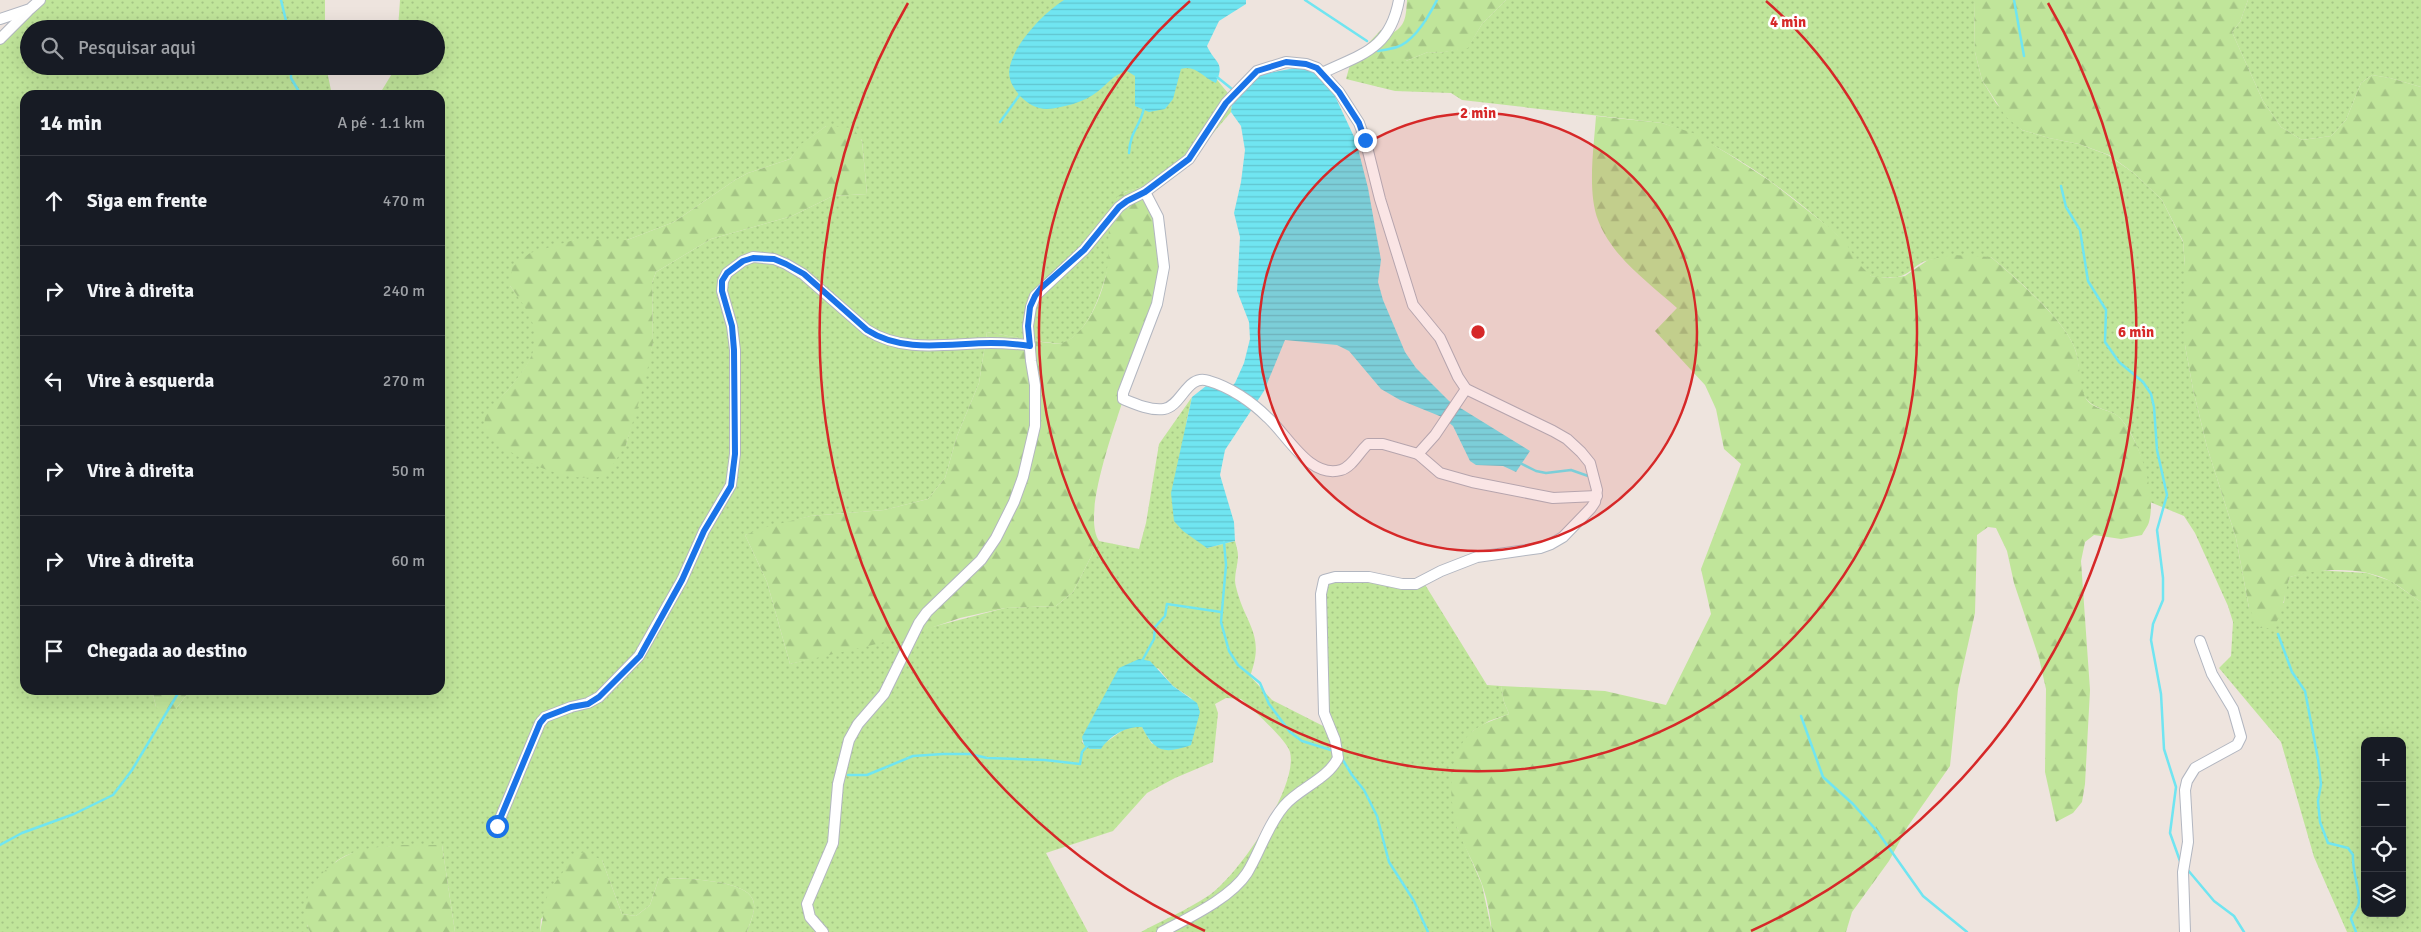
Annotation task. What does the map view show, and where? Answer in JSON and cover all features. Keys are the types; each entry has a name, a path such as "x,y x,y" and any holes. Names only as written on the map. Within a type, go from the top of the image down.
{"street":[{"path":"0,39 40,0"},
{"path":"1322,73 1369,50 1380,42 1390,30 1399,0"},
{"path":"0,19 30,9"},
{"path":"822,932 810,917 807,904 832,843 838,784 849,740 858,724 884,694 919,623 981,560 996,538 1014,502 1030,453 1035,426 1036,385 1028,326 1030,307 1035,296 1084,250 1119,207 1145,192 1189,159 1226,103 1257,71 1286,62 1306,64 1322,73 1339,92 1359,123 1371,158 1383,207 1413,305 1440,338 1458,377 1466,389 1567,439 1590,464 1597,496 1591,508 1563,537 1540,548 1477,557 1410,585 1369,578 1335,577 1324,580 1321,594 1324,707 1335,740 1338,758 1322,776 1285,805 1274,819 1240,882 1230,891 1162,932"},
{"path":"1145,192 1158,217 1164,267 1157,304 1123,393 1123,399 1152,408 1164,409 1178,400 1189,386 1197,381 1210,381 1256,407 1304,456 1316,466 1327,471 1343,469 1368,444 1383,444 1418,454 1440,473 1472,482 1553,498 1597,496"},
{"path":"497,826 540,723 545,717 571,707 588,704 599,697 640,656 682,580 704,531 731,486 735,454 734,350 732,326 722,291 722,281 727,273 743,261 753,258 774,259 804,274 867,330 878,337 891,341 928,346 990,343 1030,346"},
{"path":"1418,454 1435,435 1466,389"},
{"path":"2185,932 2183,872 2188,842 2186,781 2195,768 2237,745 2241,737 2233,709 2212,674 2200,641"}],"green space":[{"path":"34,0 325,0 325,20 20,20 20,75 328,75 331,90 20,90 20,695 153,695 156,707 176,709 186,695 445,695 445,90 382,90 391,75 445,75 445,20 399,20 400,0 1216,0 1191,48 1232,98 1231,112 1198,151 1151,191 1142,187 1124,192 1106,277 1089,319 1077,334 1063,343 1058,343 987,332 979,383 957,436 945,478 928,499 884,510 810,516 745,535 767,582 790,664 1005,608 1056,606 1073,592 1099,541 1139,549 1146,523 1159,444 1192,397 1186,424 1207,548 1235,541 1238,556 1235,583 1255,639 1256,650 1250,676 1272,700 1329,729 1323,604 1330,574 1424,583 1487,685 1501,686 1504,702 1509,714 1489,721 1473,731 1460,748 1457,827 1482,885 1492,932 1141,932 1200,901 1220,886 1249,851 1263,830 1276,808 1285,787 1290,767 1290,752 1283,740 1241,699 1226,698 1215,704 1218,713 1213,762 1175,778 1147,793 1113,831 1046,853 1088,932 747,932 753,915 754,902 746,892 723,883 681,878 659,878 650,905 636,916 622,914 602,860 541,919 540,932 455,932 442,845 431,845 368,849 341,858 333,865 322,886 307,925 310,932 0,932 0,31","holes":["826,126 862,140 867,194 833,196 792,216 711,239 656,272 652,283 653,343 626,445 487,412 520,376 533,354 536,343 536,332 532,319 526,307 510,286 574,240 627,240 674,222 735,180 748,173 790,159 801,145","1158,668 1173,686 1191,698 1199,712 1152,744 1142,727 1133,726 1123,730 1105,743 1085,745 1082,742 1085,732 1092,721"]},
{"path":"1407,0 1506,0 1482,24 1468,48 1439,53 1428,52 1406,61 1364,61 1356,56 1381,30 1390,34 1399,28 1404,20"},
{"path":"1506,0 1974,0 1975,52 1982,80 1996,103 2022,130 2079,144 2108,155 2135,174 2162,200 2183,242 2185,266 2185,345 2207,447 2236,538 2249,608 2284,603 2285,590 2290,577 2313,570 2367,573 2391,581 2421,602 2421,932 2347,932 2314,857 2281,742 2219,668 2231,656 2233,622 2228,606 2195,533 2184,516 2150,502 2141,458 2127,426 2116,415 2095,406 2087,400 2081,389 2077,355 2070,338 2050,312 2025,287 1991,257 1937,259 1919,264 1905,274 1892,278 1871,276 1861,268 1837,235 1776,185 1709,143 1662,123 1462,100 1451,93 1395,91 1346,79 1353,54 1364,61 1406,61 1428,52 1439,53 1468,47 1482,24"},
{"path":"1974,0 2248,0 2240,22 2232,32 2263,101 2281,127 2302,140 2331,136 2346,120 2361,83 2372,75 2421,87 2421,602 2392,582 2368,573 2328,570 2302,574 2290,577 2282,610 2272,628 2260,628 2249,608 2236,538 2207,447 2193,389 2185,345 2185,266 2183,241 2162,200 2135,174 2109,155 2079,144 2022,130 2006,117 1982,80 1975,52"},
{"path":"2248,0 2421,0 2421,87 2372,75 2361,83 2346,120 2331,136 2302,140 2281,127 2263,101 2232,32 2240,22"},
{"path":"1596,116 1662,123 1693,133 1770,181 1830,228 1845,242 1861,266 1871,276 1890,278 1905,276 1928,260 1953,255 1991,257 2038,300 2061,325 2075,349 2085,397 2092,405 2112,412 2120,418 2134,439 2145,467 2151,496 2151,510 2148,524 2142,535 2121,539 2094,535 2085,542 2081,561 2090,690 2085,784 2082,802 2073,813 2056,822 2045,772 2046,689 2039,658 2014,583 2007,551 1996,528 1988,527 1977,535 1975,613 1958,689 1950,766 1908,826 1889,861 1852,912 1846,932 1492,932 1488,904 1483,887 1457,827 1451,789 1454,762 1465,739 1474,730 1509,714 1504,702 1501,686 1605,691 1666,705 1711,614 1701,569 1741,464 1724,449 1716,409 1705,385 1655,331 1677,308 1632,268 1612,246 1598,220 1592,182"},
{"path":"826,126 853,128 862,141 867,194 833,196 792,216 711,239 656,272 652,283 653,343 645,381 626,445 605,476 590,478 573,477 557,473 510,452 484,432 486,413 518,378 533,352 535,341 530,316 510,286 512,267 530,253 574,240 627,240 674,222 735,180 748,173 790,159 800,145"},
{"path":"1142,187 1151,191 1162,219 1164,228 1164,257 1162,276 1157,301 1118,414 1097,491 1094,521 1099,541 1073,592 1056,606 1005,608 960,618 898,639 790,664 767,582 745,535 763,528 810,516 884,510 928,499 945,478 957,436 979,383 987,332 1057,343 1062,343 1072,338 1088,320 1104,284 1108,261 1110,214 1115,200 1123,193"},
{"path":"153,695 186,695 176,709 163,716 156,707"},
{"path":"399,845 442,845 455,932 310,932 306,919 306,906 315,882 323,872 345,856 357,851"},
{"path":"584,852 602,860 622,914 636,916 650,905 659,878 681,878 723,883 746,892 754,902 754,911 747,932 540,932 548,892 575,856"}],"water":[{"path":"1064,0 1246,0 1246,4 1219,21 1207,46 1218,63 1220,71 1216,83 1191,68 1181,69 1173,99 1165,109 1149,112 1135,106 1135,76 1127,71 1118,75 1092,96 1080,102 1047,109 1035,107 1023,99 1017,92 1010,79 1009,69 1019,46 1027,35 1046,14"},
{"path":"1300,67 1316,72 1334,94 1356,141 1368,188 1381,260 1378,282 1383,300 1405,352 1416,368 1449,401 1530,451 1516,472 1503,466 1476,465 1470,461 1453,426 1442,417 1400,400 1381,389 1349,351 1337,345 1285,340 1264,391 1225,450 1220,475 1234,522 1235,541 1207,548 1183,531 1174,521 1171,493 1192,397 1206,386 1227,391 1235,383 1244,363 1250,339 1249,322 1237,291 1240,237 1234,213 1241,182 1245,150 1241,126 1231,112 1232,102 1254,76"},
{"path":"1139,659 1150,661 1173,686 1197,703 1200,712 1191,745 1174,750 1162,749 1151,742 1142,727 1136,727 1118,733 1104,744 1101,749 1090,749 1084,745 1082,737 1119,668"}],"waterway":[{"path":"281,0 286,20"},
{"path":"1305,0 1367,41"},
{"path":"1378,51 1397,47 1410,39 1426,20 1437,0"},
{"path":"2014,0 2024,56"},
{"path":"291,75 298,90"},
{"path":"1217,77 1232,89"},
{"path":"1000,122 1021,93"},
{"path":"1129,153 1131,139 1144,108"},
{"path":"2061,186 2066,207 2080,230 2088,281 2106,310 2105,342 2119,362 2143,382 2151,394 2154,407 2157,450 2167,495 2157,530 2163,578 2163,600 2153,624 2151,640 2161,694 2164,749 2176,787 2170,833 2180,861"},
{"path":"1520,463 1536,471 1546,473 1571,470 1591,477"},
{"path":"1224,542 1226,565 1221,622 1229,651 1238,665 1260,683 1269,704 1290,732 1302,741 1331,750"},
{"path":"1142,661 1154,639 1155,627 1165,616 1167,604 1221,612"},
{"path":"2278,634 2292,672 2305,691 2321,784 2318,801 2320,822 2328,843 2348,848 2353,855 2359,901 2351,919 2356,932"},
{"path":"0,845 22,833 74,814 113,795 132,770 177,695"},
{"path":"1801,716 1823,777 1853,804 1877,831 1923,896 1967,932"},
{"path":"848,775 867,775 913,756 943,754 970,754 987,758 1045,760 1080,764 1082,752 1088,745"},
{"path":"1341,757 1364,790 1377,816 1389,862 1414,901 1428,932"},
{"path":"2187,869 2214,901 2234,916 2244,932"}],"route":[{"path":"497,826 528,756 540,723 545,717 571,707 588,704 599,697 640,656 682,580 704,531 731,486 735,454 734,339 722,291 722,281 727,273 743,261 753,258 774,259 804,274 867,330 878,337 891,341 928,346 990,343 1030,346 1028,326 1030,307 1041,288 1084,250 1119,207 1145,192 1189,159 1226,103 1257,71 1286,62 1306,64 1317,68 1339,92 1359,123 1365,140"}]}
